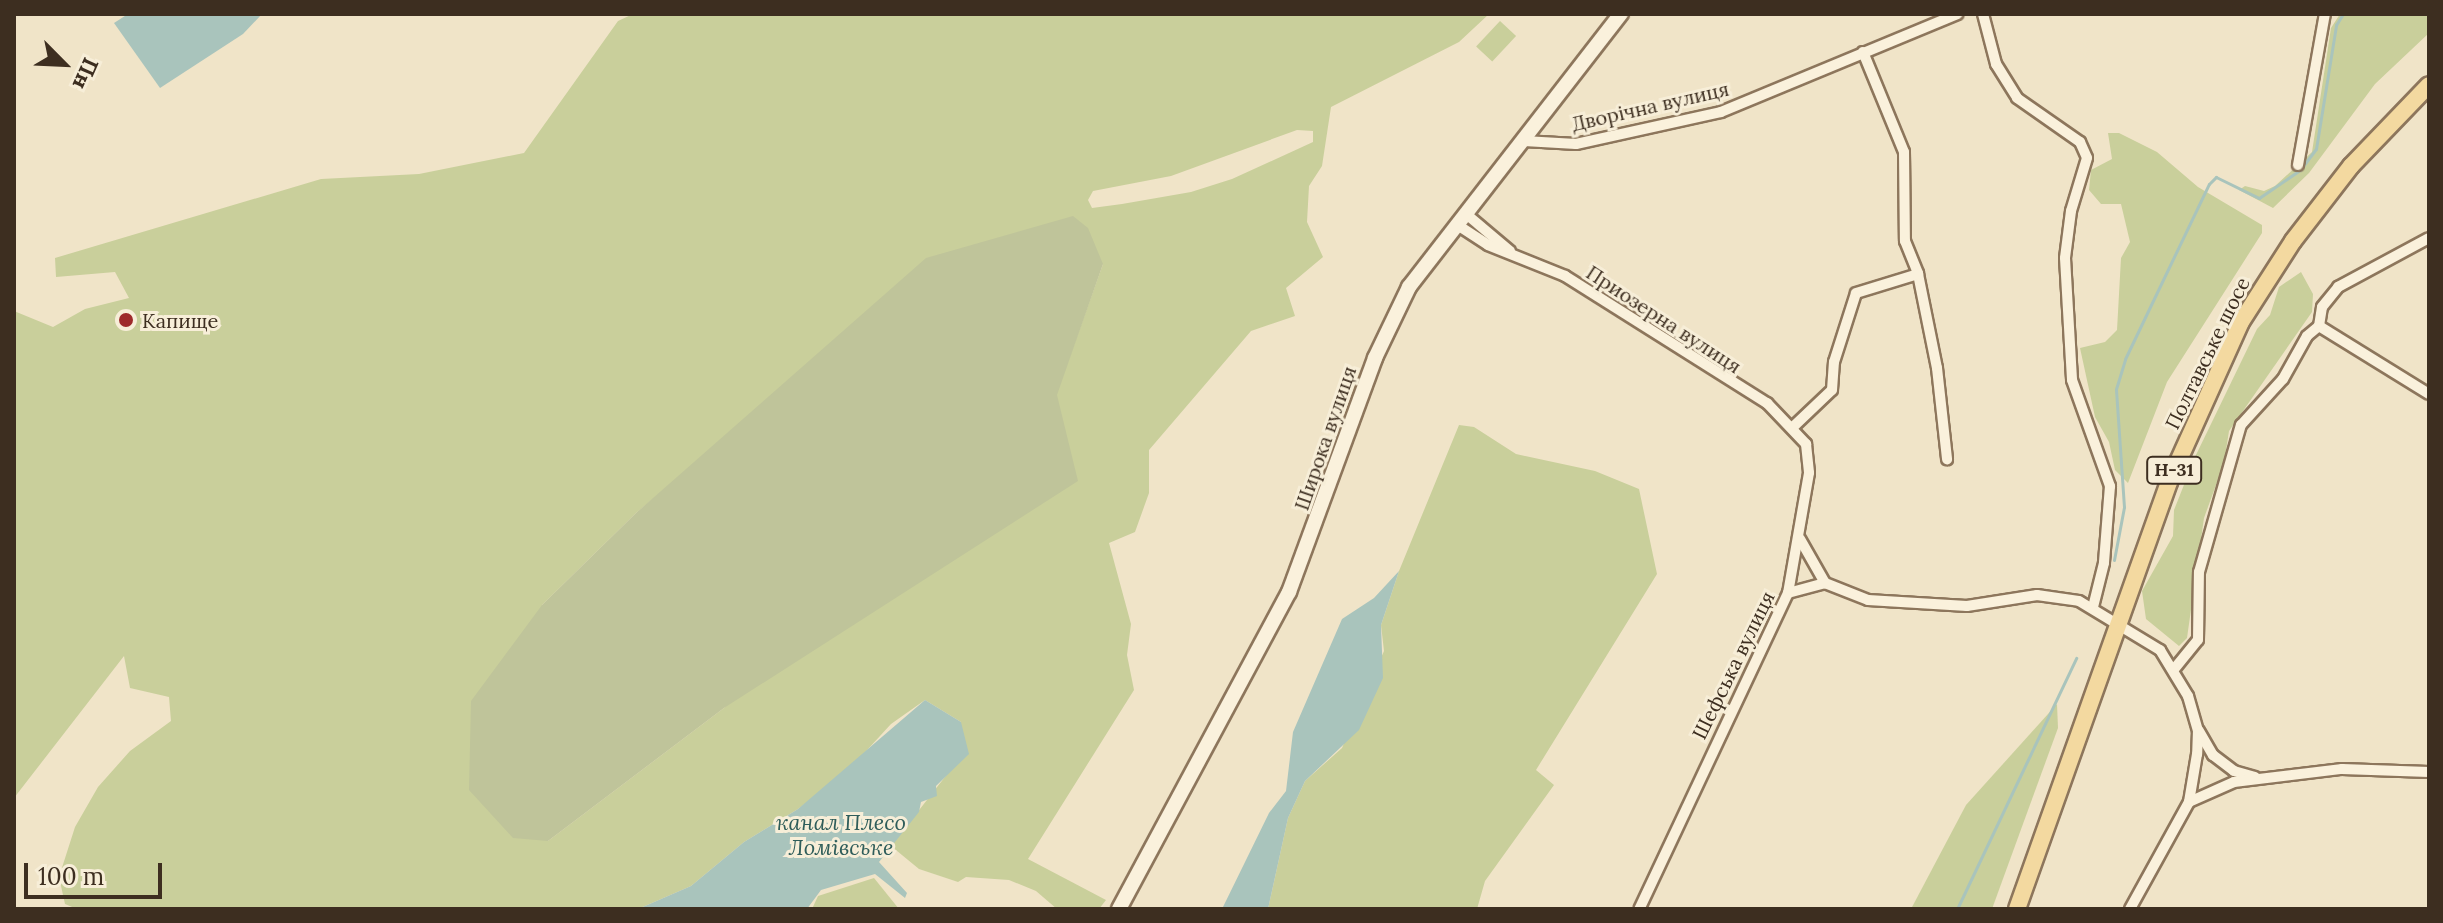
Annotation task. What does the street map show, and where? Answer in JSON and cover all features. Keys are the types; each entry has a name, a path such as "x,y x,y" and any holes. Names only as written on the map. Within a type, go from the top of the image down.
{"main road":[{"name":"Широка вулиця","path":"1119,909 1289,592 1393,316 1461,218 1621,14"},
{"name":"Полтавське шосе","path":"2017,909 2169,482 2241,322 2293,241 2351,166 2429,85"}],"street":[{"name":"Дворічна вулиця","path":"1524,141 1576,144 1721,112 1958,14"},
{"path":"1983,14 1996,64 2017,98 2080,142 2087,158 2071,211 2065,258 2072,380 2110,486 2104,563 2093,607"},
{"path":"2298,165 2325,14"},
{"path":"1863,52 1904,152 1905,241 1918,274 1937,368 1947,459"},
{"path":"1461,218 1471,237 1510,251"},
{"path":"1461,218 1510,251"},
{"path":"2175,668 2198,640 2199,572 2235,439 2319,326 2322,307 2338,287 2429,238"},
{"name":"Приозерна вулиця","path":"1510,251 1565,276 1767,403 1794,426"},
{"path":"1794,426 1832,390 1834,362 1856,293 1918,274"},
{"path":"2319,326 2429,394"},
{"name":"Шефська вулиця","path":"1639,909 1788,593 1809,473 1806,444 1794,426"},
{"path":"1799,534 1825,583"},
{"path":"1788,593 1825,583 1893,605 1967,606 2037,595 2093,607 2160,650 2175,668 2198,730 2213,755 2234,771 2260,779"},
{"path":"2130,909 2189,802 2198,730"},
{"path":"2189,802 2234,782 2342,769 2429,772"}],"green space":[{"path":"633,14 1489,14 1459,42 1331,107 1322,166 1309,186 1307,222 1323,257 1286,288 1295,316 1251,331 1149,450 1149,493 1135,532 1109,543 1131,624 1127,655 1134,690 1028,859 1106,900 1099,909 1057,909 1036,891 1009,880 966,877 958,882 919,869 891,846 959,759 961,722 925,700 891,724 846,773 798,809 744,842 691,886 638,909 77,909 65,904 59,877 75,827 98,787 130,751 171,721 169,697 130,688 124,656 14,798 14,311 53,327 85,309 129,298 115,272 56,277 55,258 321,179 419,174 524,153 618,21","holes":["1297,130 1313,131 1313,142 1232,179 1191,192 1122,204 1092,208 1088,200 1093,191 1171,176","1103,264 1056,395 724,708 548,841 542,605 636,513 743,424"]},
{"path":"2340,14 2429,14 2429,33 2375,84 2309,173 2273,208 2239,190 2245,186 2264,191 2275,186 2312,152 2331,28"},
{"path":"1500,21 1516,36 1492,62 1476,47"},
{"path":"2108,133 2119,133 2157,152 2198,187 2262,225 2262,233 2167,382 2128,483 2115,470 2109,442 2095,417 2080,348 2105,342 2117,330 2121,258 2130,242 2121,204 2101,204 2089,190 2091,170 2112,159"},
{"path":"1073,216 1088,228 1103,264 1057,395 1078,481 724,708 548,841 513,838 469,790 471,701 542,605 636,513 926,258"},
{"path":"2301,272 2313,294 2312,312 2229,431 2224,463 2204,518 2187,638 2179,646 2146,619 2142,591 2173,536 2174,510 2195,457 2257,329 2270,315 2279,287"},
{"path":"1459,425 1474,427 1516,454 1595,471 1639,489 1657,574 1536,770 1554,785 1485,881 1477,909 1268,909 1288,818 1305,781 1342,748 1384,651 1381,625 1399,571"},
{"path":"2057,704 2058,728 1992,909 1911,909 1966,805"},
{"path":"874,878 899,909 812,909 818,896"}],"water":[{"path":"128,14 262,14 243,34 160,88 114,23"},
{"path":"1399,571 1381,625 1383,678 1359,730 1305,781 1288,818 1268,909 1222,909 1269,813 1286,791 1293,732 1342,619 1374,598"},
{"name":"канал Плесо Ломівське","path":"925,700 961,722 969,754 936,786 937,796 921,802 919,812 879,862 907,893 905,898 875,874 821,890 807,909 638,909 691,886 744,842 798,809"}],"waterway":[{"path":"2114,560 2124,507 2116,389 2125,359 2209,184 2216,177 2259,198 2300,170 2316,149 2336,25 2343,14"},
{"path":"1957,909 2076,658"}],"place":[{"name":"Капище","path":"126,320"}]}
